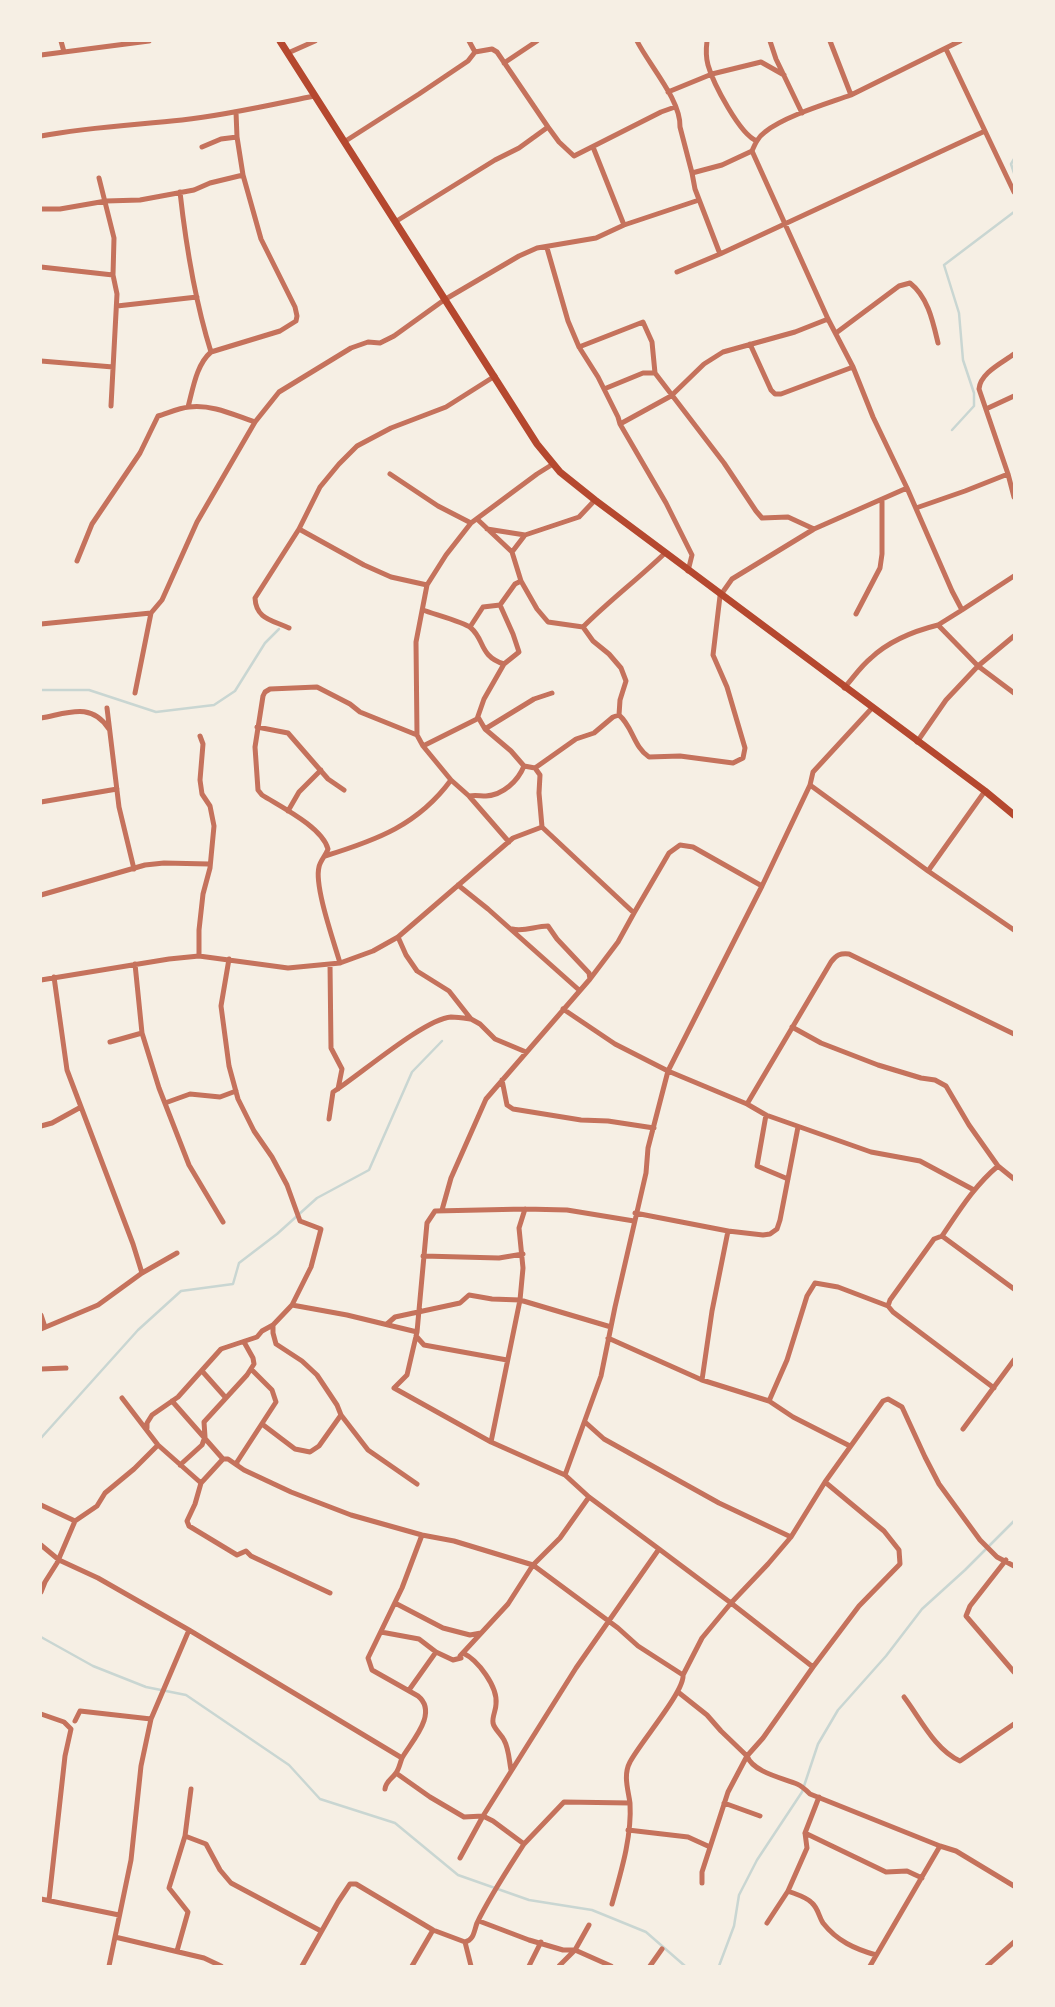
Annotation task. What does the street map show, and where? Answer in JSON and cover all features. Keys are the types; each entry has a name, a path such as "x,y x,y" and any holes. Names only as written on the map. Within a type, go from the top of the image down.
{"main road":[{"path":"280,41 444,300 537,444 553,464 595,500 664,554 1014,815"}],"street":[{"path":"61,41 64,52"},
{"path":"41,55 149,41"},
{"path":"288,54 315,41"},
{"path":"469,41 475,52"},
{"path":"504,63 537,41"},
{"path":"638,41 675,107 680,120 695,189 720,254"},
{"path":"706,41 707,63 720,93 748,136 757,141"},
{"path":"770,41 776,59 802,113"},
{"path":"830,41 851,95"},
{"path":"692,173 722,165 752,151 757,141 765,132 802,113 851,95 960,41"},
{"path":"344,142 468,61 475,52 492,49 497,52 559,142 574,156 660,112 675,107"},
{"path":"946,49 1014,192"},
{"path":"668,92 712,74 762,62 784,75"},
{"path":"41,136 69,131 183,120 236,112 314,96"},
{"path":"188,407 200,365 211,352 280,332 296,321 297,316 261,239 243,175 237,137 236,112"},
{"path":"395,222 495,160 519,148 548,127"},
{"path":"677,272 786,224 985,131"},
{"path":"202,146 221,139 237,137"},
{"path":"593,147 624,225"},
{"path":"752,151 907,488 952,592 962,610"},
{"path":"41,209 60,209 106,201 140,200 194,190 210,183 243,175"},
{"path":"100,178 114,238 114,275 117,306 111,406"},
{"path":"180,192 184,233 211,352"},
{"path":"135,693 151,613 162,600 197,522 255,422 278,392 351,348 368,342 380,343 394,336 444,300 519,256 537,248 547,248 596,238 624,225 699,200"},
{"path":"547,248 568,321 579,347 604,389 620,424 666,503 692,555 688,571"},
{"path":"41,267 114,275"},
{"path":"836,333 899,286 910,283 916,287 932,316 938,343"},
{"path":"117,306 197,297"},
{"path":"620,424 671,396 710,360 723,352 795,332 828,319"},
{"path":"579,347 643,322 652,342 655,373 720,457 749,502 762,518 788,517 814,529"},
{"path":"750,344 775,394 781,394 852,367"},
{"path":"1013,357 984,376 979,382 979,389 1010,475 1014,497"},
{"path":"41,361 113,367"},
{"path":"604,389 643,373 655,373"},
{"path":"289,628 259,614 255,598 299,529 320,487 357,446 391,428 446,407 494,376"},
{"path":"986,410 1014,396"},
{"path":"77,561 92,524 140,452 158,416 188,407 216,408 255,422"},
{"path":"509,842 469,796 451,780 417,736 416,642 428,585 446,555 471,523 536,474 553,464"},
{"path":"390,474 438,506 471,523"},
{"path":"916,508 1010,475"},
{"path":"477,519 512,552 521,581 537,609 548,622 584,627 593,641 609,654 621,668 626,681 620,700 619,715 624,720 638,747 649,756 680,756 733,763 743,758 745,748 727,687 713,655 720,596 732,579 814,529 907,488"},
{"path":"856,614 880,568 882,554 882,499"},
{"path":"486,529 525,535 579,517 595,500"},
{"path":"299,529 390,578 428,585"},
{"path":"512,552 525,535"},
{"path":"584,627 612,598 664,554"},
{"path":"844,688 871,658 886,647 914,631 938,625 1014,576"},
{"path":"470,627 483,607 500,605 515,584 521,581"},
{"path":"423,746 478,717 484,700 504,664 519,652 500,605"},
{"path":"422,610 470,627 485,652 495,661 504,664"},
{"path":"41,624 151,613"},
{"path":"938,625 978,666 1014,693"},
{"path":"917,742 946,700 978,666 1014,636"},
{"path":"340,963 324,907 319,867 328,849 327,843 321,836 288,811 262,795 258,790 254,746 265,692 270,689 317,687 350,704 360,712 417,736"},
{"path":"485,728 534,699 552,693"},
{"path":"107,708 117,789 134,869"},
{"path":"565,1475 602,1376 608,1338 646,1173 648,1148 668,1071 762,886 810,785 813,772 872,708"},
{"path":"41,718 76,712 91,712 102,718 109,730"},
{"path":"478,717 485,728 511,751 524,766 535,768 576,739 594,733 613,717 619,715"},
{"path":"257,727 288,733 328,779 344,790"},
{"path":"199,956 199,930 203,894 210,868 214,826 210,806 202,794 200,780 203,744 200,736"},
{"path":"469,796 486,796 498,793 516,780 524,766"},
{"path":"535,768 540,776 539,793 542,827 634,913"},
{"path":"288,811 299,792 321,770"},
{"path":"325,856 362,845 403,826 441,793 451,780"},
{"path":"810,785 928,872 1014,930"},
{"path":"41,802 117,789"},
{"path":"928,872 985,792"},
{"path":"41,980 135,964 199,956 288,968 340,963 373,951 398,937 509,842 542,827"},
{"path":"442,1210 451,1178 486,1099 590,979 618,942 670,853 680,845 693,847 762,886"},
{"path":"41,895 145,865 164,863 209,864"},
{"path":"458,885 511,929 579,990"},
{"path":"511,929 522,931 540,926 548,926 557,939 589,973 590,979"},
{"path":"398,937 406,955 417,970 449,991 471,1019 480,1024 495,1039 526,1052"},
{"path":"747,1104 831,962 835,956 842,953 849,954 1014,1034"},
{"path":"147,1428 147,1423 152,1415 172,1401 221,1349 231,1344 257,1337 273,1326 292,1305 311,1267 321,1229 300,1221 287,1185 272,1157 254,1131 236,1091 228,1066 221,1006 229,959"},
{"path":"135,964 142,1033 165,1103 189,1165 222,1222"},
{"path":"330,964 331,1048 342,1069 338,1089"},
{"path":"54,977 67,1070 133,1244 142,1273"},
{"path":"563,1009 615,1044 668,1071 747,1104 766,1115 871,1152 920,1161 974,1190"},
{"path":"329,1119 333,1092 410,1037 450,1017 471,1019"},
{"path":"792,1027 820,1043 878,1065 921,1078 935,1080 946,1086 968,1125 998,1166 1014,1179"},
{"path":"110,1042 142,1033"},
{"path":"502,1080 507,1105 513,1109 581,1120 608,1121 654,1128"},
{"path":"165,1103 190,1094 220,1097 236,1091"},
{"path":"41,1126 52,1123 81,1107"},
{"path":"766,1115 757,1166 788,1179"},
{"path":"636,1213 728,1231 770,1234 777,1229 798,1127"},
{"path":"888,1306 890,1300 934,1240 942,1236 974,1190 998,1166"},
{"path":"491,1442 520,1300 523,1254 519,1228 525,1209"},
{"path":"634,1221 567,1210 435,1211 427,1223 417,1334 407,1375 394,1388 491,1442 565,1475 588,1497 731,1603 812,1667"},
{"path":"702,1380 712,1311 728,1231"},
{"path":"942,1236 1014,1289"},
{"path":"41,1315 43,1328 98,1305 142,1273 177,1253"},
{"path":"423,1256 499,1258 523,1254"},
{"path":"769,1401 787,1360 807,1296 815,1284 838,1287 888,1306 893,1312 994,1388"},
{"path":"386,1324 396,1317 460,1303 469,1295 492,1299 520,1300 611,1328"},
{"path":"292,1305 386,1324 417,1334 424,1345 507,1360"},
{"path":"273,1326 272,1333 276,1344 302,1361 317,1375 338,1405 341,1415 368,1450 417,1484"},
{"path":"608,1338 702,1380 769,1401 793,1417 850,1446"},
{"path":"180,1465 202,1445 205,1437 204,1422 251,1370 254,1364 253,1358 244,1342"},
{"path":"963,1429 1014,1360"},
{"path":"41,1369 66,1368"},
{"path":"237,1465 237,1462 276,1402 272,1390 251,1370"},
{"path":"202,1371 226,1398"},
{"path":"122,1398 147,1428 158,1445 201,1483"},
{"path":"612,1904 628,1830 630,1803 626,1770 629,1763 678,1692 702,1638 791,1537 825,1482 883,1401 888,1399 897,1402 906,1411 925,1457 939,1484 980,1540 997,1557 1006,1560 1014,1566"},
{"path":"172,1401 223,1459 228,1459 244,1470 291,1492 351,1515 533,1565 638,1646 684,1675"},
{"path":"262,1424 295,1449 310,1452 319,1446 341,1415"},
{"path":"585,1422 604,1439 702,1493 791,1537"},
{"path":"41,1592 59,1560 75,1521 97,1506 105,1493 158,1445"},
{"path":"223,1459 201,1483 195,1504 187,1521 189,1526 237,1555 246,1551 250,1556 330,1593"},
{"path":"702,1883 702,1872 724,1803 747,1756 763,1738 812,1667 860,1606 900,1564 899,1550 884,1531 825,1482"},
{"path":"381,1632 419,1639 436,1652 453,1660 461,1658 460,1656 508,1604 533,1565 560,1538 588,1497"},
{"path":"41,1505 75,1521"},
{"path":"385,1789 386,1784 396,1773 402,1758 424,1722 426,1707 424,1700 372,1670 368,1658 395,1603 422,1535"},
{"path":"41,1545 59,1560 98,1578 189,1630 402,1758"},
{"path":"460,1858 483,1816 576,1668 659,1549"},
{"path":"1006,1560 970,1606 966,1616 1014,1672"},
{"path":"395,1603 443,1628 470,1635 482,1633"},
{"path":"109,1966 131,1860 141,1766 151,1719 163,1686 189,1630"},
{"path":"409,1690 436,1652"},
{"path":"463,1654 477,1663 487,1677 495,1695 497,1704 493,1725 505,1741 511,1771"},
{"path":"678,1692 708,1715 721,1731 747,1756 749,1761 769,1774 799,1785 810,1794 956,1851 1014,1886"},
{"path":"904,1697 936,1741 951,1757 960,1761 1014,1724"},
{"path":"75,1721 80,1712 151,1719"},
{"path":"41,1714 64,1722 71,1730 65,1756 49,1900"},
{"path":"396,1773 430,1797 464,1817 483,1816 493,1821 524,1844"},
{"path":"177,1951 188,1912 168,1888 185,1836 191,1789"},
{"path":"767,1923 788,1891 807,1848 805,1833 819,1796"},
{"path":"302,1966 321,1930 347,1888 353,1884 433,1930 465,1942 469,1941 498,1886 524,1844 564,1802 630,1803"},
{"path":"724,1803 760,1816"},
{"path":"628,1830 688,1837 710,1848"},
{"path":"805,1833 886,1872 907,1871 922,1878"},
{"path":"185,1836 206,1844 220,1870 231,1882 321,1930"},
{"path":"870,1966 940,1846"},
{"path":"788,1891 811,1901 816,1907 822,1922 838,1938 850,1946 876,1955"},
{"path":"41,1899 119,1915"},
{"path":"479,1921 529,1940 563,1950 575,1950 611,1966"},
{"path":"559,1966 575,1950 589,1925"},
{"path":"412,1966 433,1930"},
{"path":"115,1937 204,1958 221,1966"},
{"path":"465,1942 471,1966"},
{"path":"529,1966 541,1942"},
{"path":"987,1966 1014,1942"},
{"path":"650,1966 662,1949"}],"waterway":[{"path":"1014,159 1011,164 1014,173"},
{"path":"952,430 974,406 974,393 963,360 959,313 944,265 1014,212"},
{"path":"41,690 89,690 156,712 214,705 235,691 265,643 279,629"},
{"path":"41,1438 138,1330 181,1291 233,1284 239,1263 277,1234 317,1198 369,1170 412,1072 442,1041"},
{"path":"719,1966 734,1926 739,1895 757,1860 802,1792 818,1744 838,1710 886,1656 922,1609 965,1570 1014,1521"},
{"path":"41,1637 93,1666 146,1687 186,1695 289,1765 320,1799 395,1823 458,1875 529,1900 592,1910 646,1932 685,1966"}]}
